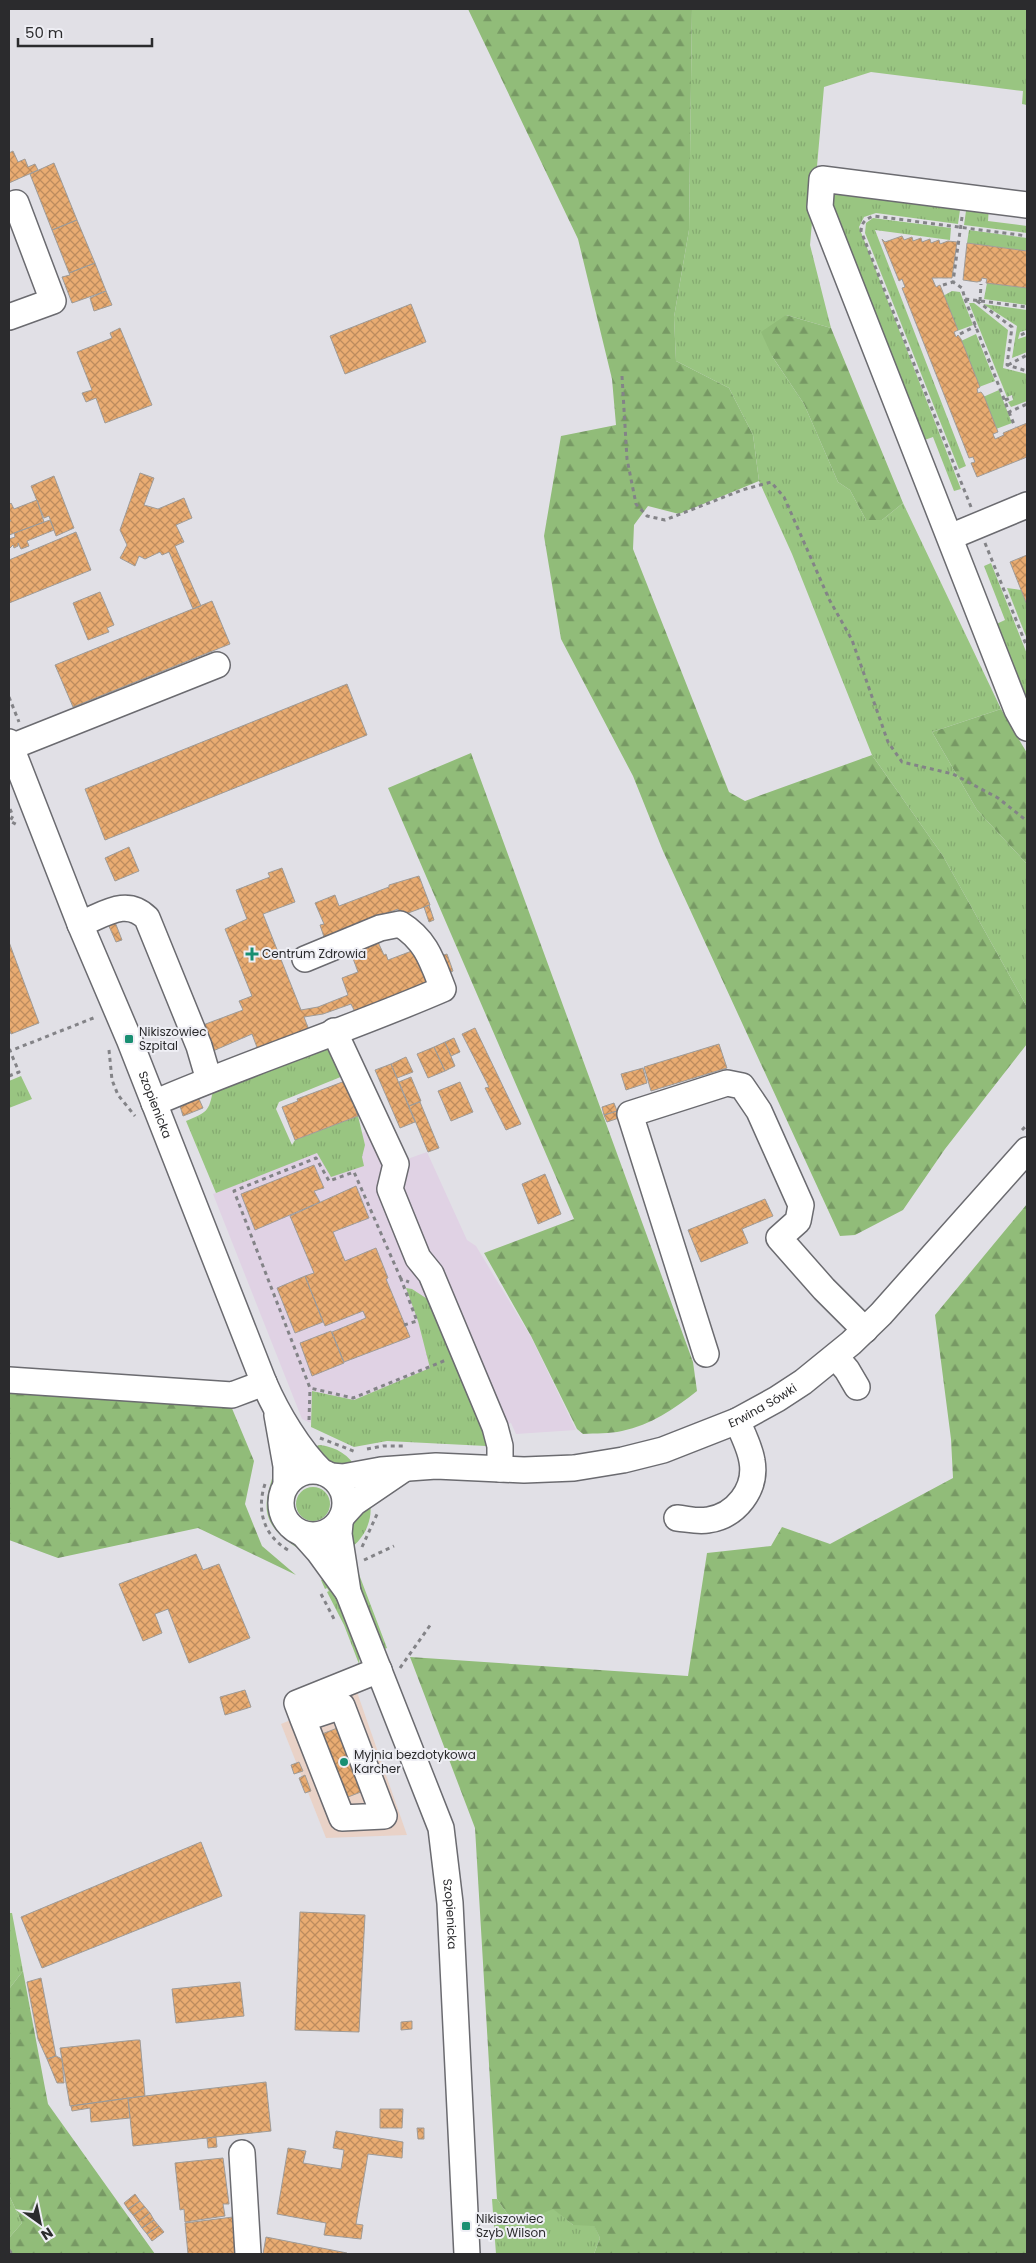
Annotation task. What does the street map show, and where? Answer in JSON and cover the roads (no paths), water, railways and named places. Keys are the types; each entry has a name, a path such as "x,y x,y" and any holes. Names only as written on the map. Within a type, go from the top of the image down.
{"street":[{"path":"1027,205 822,179 820,196 820,207 1017,710 1027,728"},
{"path":"9,317 53,301 16,203"},
{"path":"950,537 1027,505"},
{"path":"10,745 218,665"},
{"name":"Szopienicka","path":"10,745 15,807 80,924 130,1039 145,1110 264,1384 277,1412 307,1455 327,1474"},
{"path":"80,924 123,907 139,910 147,918 199,1046 209,1080"},
{"path":"145,1110 209,1080 334,1031 394,1010 442,989 430,954 415,933 400,924 380,928 305,959"},
{"path":"334,1031 396,1164 390,1189 418,1258 431,1274 495,1427 500,1446 500,1469"},
{"path":"706,1354 630,1114 727,1083 742,1086 759,1111 801,1205 798,1221 779,1238 824,1289 865,1330"},
{"name":"Erwina Sówki","path":"327,1474 343,1477 380,1470 436,1466 562,1469 623,1460 684,1443 737,1421 778,1399 836,1357 865,1330 1027,1150"},
{"path":"836,1357 847,1370 857,1387"},
{"path":"9,1380 232,1395 264,1384"},
{"name":"Szopienicka","path":"277,1412 286,1466 286,1485"},
{"path":"678,1518 701,1521 716,1518 730,1511 743,1499 750,1484 752,1461 737,1421"},
{"name":"Erwina Sówki","path":"342,1518 354,1503 404,1469"},
{"path":"312,1471 327,1474 339,1483 344,1492 346,1503 342,1518 322,1535 303,1534 294,1530 282,1514 282,1494 286,1485 301,1473 312,1471"},
{"name":"Szopienicka","path":"342,1518 339,1534 348,1592"},
{"name":"Szopienicka","path":"303,1534 315,1547 348,1592 388,1670 441,1828 447,1862 467,2254"},
{"path":"303,1719 297,1703 388,1670"},
{"path":"242,2153 248,2254"}],"place":[{"name":"Centrum Zdrowia","path":"252,954"},
{"name":"Nikiszowiec Szpital","path":"129,1039"},
{"name":"Myjnia bezdotykowa Karcher","path":"344,1762"},
{"name":"Nikiszowiec Szyb Wilson","path":"466,2226"}]}
